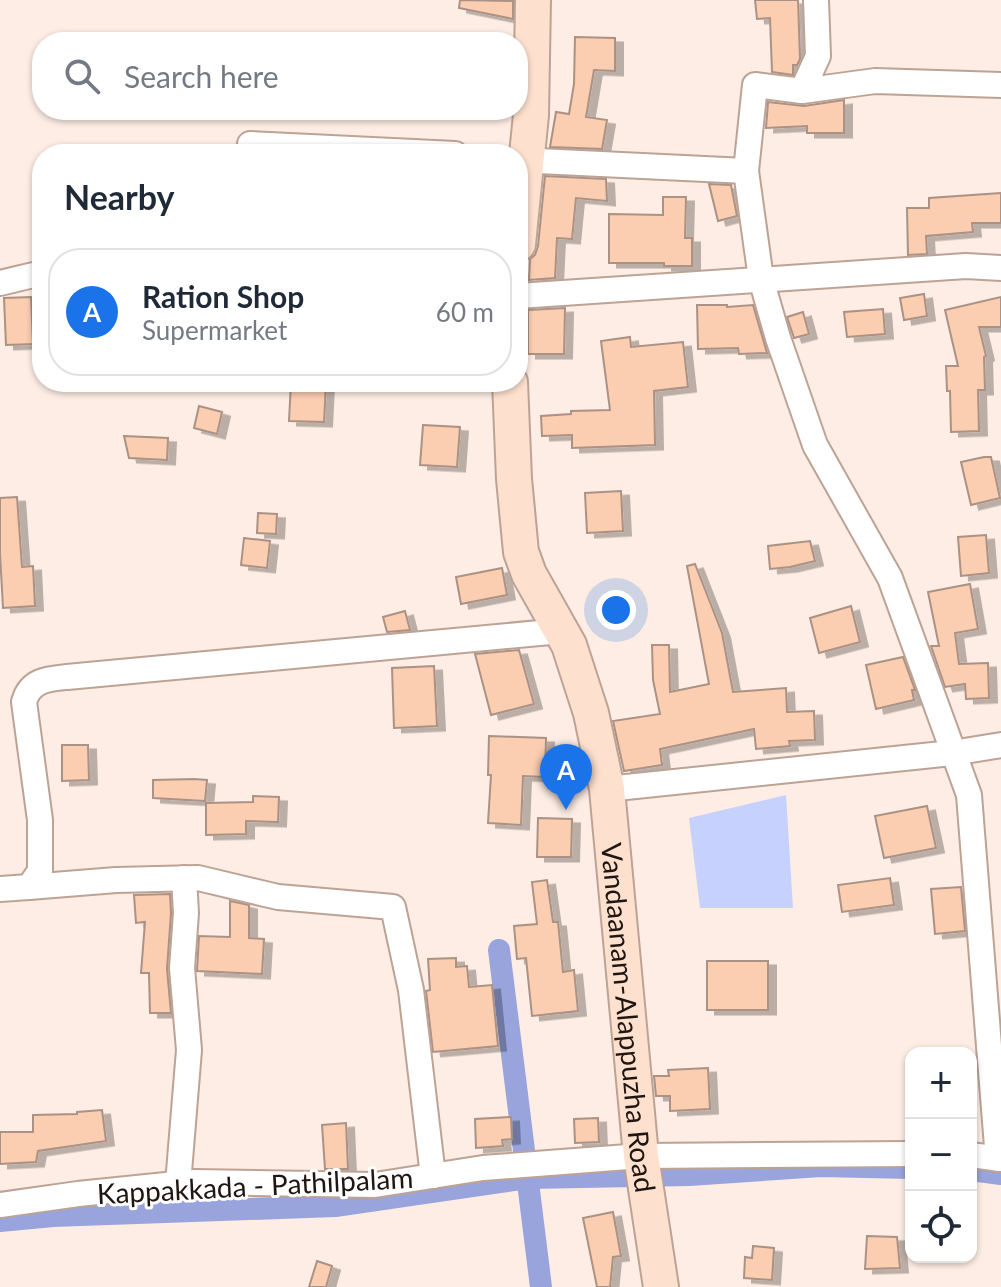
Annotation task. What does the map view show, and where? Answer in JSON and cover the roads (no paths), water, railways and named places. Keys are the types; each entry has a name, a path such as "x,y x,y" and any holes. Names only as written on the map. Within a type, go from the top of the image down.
{"main road":[{"path":"525,144 531,115 533,0"},
{"name":"Vandaanam-Alappuzha Road","path":"510,392 521,552 529,574 569,645 591,713 607,789 643,1168 661,1287"}],"street":[{"path":"802,91 818,56 816,0"},
{"path":"977,1156 1000,1159 969,795 890,578 815,445 761,279 746,171 755,85 802,91 875,81 1001,85"},
{"path":"528,161 746,171"},
{"path":"528,295 966,266 1001,268"},
{"path":"0,283 32,275"},
{"path":"29,887 40,871 40,820 24,702 26,692 35,683 83,675 561,631"},
{"path":"607,789 952,753 1001,745"},
{"path":"178,1184 189,1050 182,968 186,913 184,878"},
{"path":"0,889 116,880 198,878 278,897 393,907 411,990 433,1176"},
{"path":"643,1168 905,1154"},
{"name":"Kappakkada - Pathilpalam","path":"0,1205 195,1182 375,1185 483,1168 537,1164 643,1168"}],"waterway":[{"path":"499,950 541,1287"},
{"path":"0,1221 53,1216 335,1206 528,1178 689,1175 821,1166 905,1168"},
{"path":"977,1171 1001,1174"}],"place":[{"name":"Ration Shop","path":"566,810"}]}
